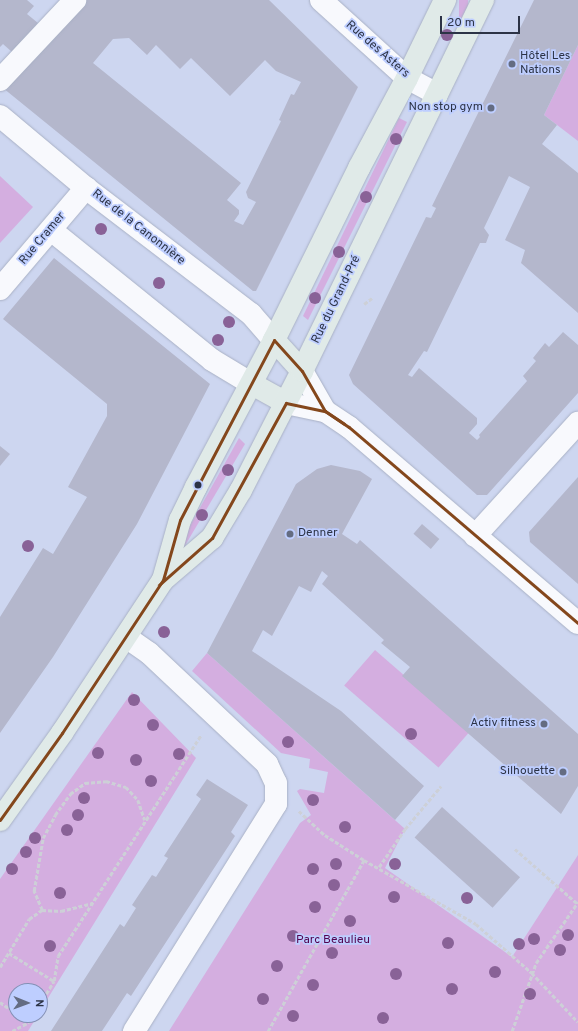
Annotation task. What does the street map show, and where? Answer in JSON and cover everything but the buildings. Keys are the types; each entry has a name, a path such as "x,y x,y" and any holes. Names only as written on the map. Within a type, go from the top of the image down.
{"main road":[{"name":"Rue du Grand-Pré","path":"163,580 180,520 252,384 358,168 407,78 445,0"},
{"name":"Rue du Grand-Pré","path":"0,820 126,637 163,580 212,538 286,403 483,0"},
{"path":"274,340 302,371"},
{"path":"252,384 286,403"}],"street":[{"name":"Rue des Asters","path":"321,0 407,78 438,94"},
{"path":"0,80 67,3"},
{"name":"Rue de la Canonnière","path":"0,116 86,188 251,314 274,340"},
{"name":"Rue Cramer","path":"0,289 86,188"},
{"path":"51,230 212,360 252,384"},
{"path":"302,371 324,411"},
{"path":"286,403 324,411 349,427 578,623"},
{"path":"475,536 578,423"},
{"path":"126,637 149,653 267,764 276,783 276,804 134,1031"}],"path":[{"path":"48,991 54,981 58,956 204,730"},
{"path":"42,910 34,891 43,838 55,815 70,794 85,783 106,781 126,787 138,800 146,820"},
{"path":"379,867 405,829 441,786"},
{"path":"293,806 325,835 364,860 379,867 476,924 532,973 578,1022"},
{"path":"512,1031 532,973 578,902 515,849"},
{"path":"268,1031 364,860"},
{"path":"0,967 29,919 42,910 61,911 92,903"},
{"path":"9,953 54,981"},
{"path":"12,1031 27,1023"}],"green space":[{"path":"459,0 468,0 468,54 459,54"},
{"path":"578,45 578,141 544,115"},
{"path":"399,118 407,122 308,320 303,316"},
{"path":"0,176 33,207 0,243"},
{"path":"239,438 245,444 183,549 178,547"},
{"path":"375,650 469,732 439,767 344,685"},
{"name":"Parc Beaulieu","path":"207,653 405,829 385,868 512,957 578,855 578,1031 169,1031 300,823 311,815 297,791 300,789 324,793 328,772 309,768 310,759 281,753 192,671"},
{"path":"132,692 196,758 48,998 48,983 8,983 8,1023 33,1023 28,1031 0,1031 0,879"}],"transit line":[{"path":"0,820 62,733 163,580 180,520 274,340 302,371 325,411 349,427 578,623"},
{"path":"159,585 212,538 286,403 325,411 344,424"}],"place":[{"name":"Hôtel Les Nations","path":"512,64"},
{"name":"Non stop gym","path":"491,108"},
{"name":"Denner","path":"290,534"},
{"name":"Activ fitness","path":"544,724"},
{"name":"Silhouette","path":"563,772"}]}
